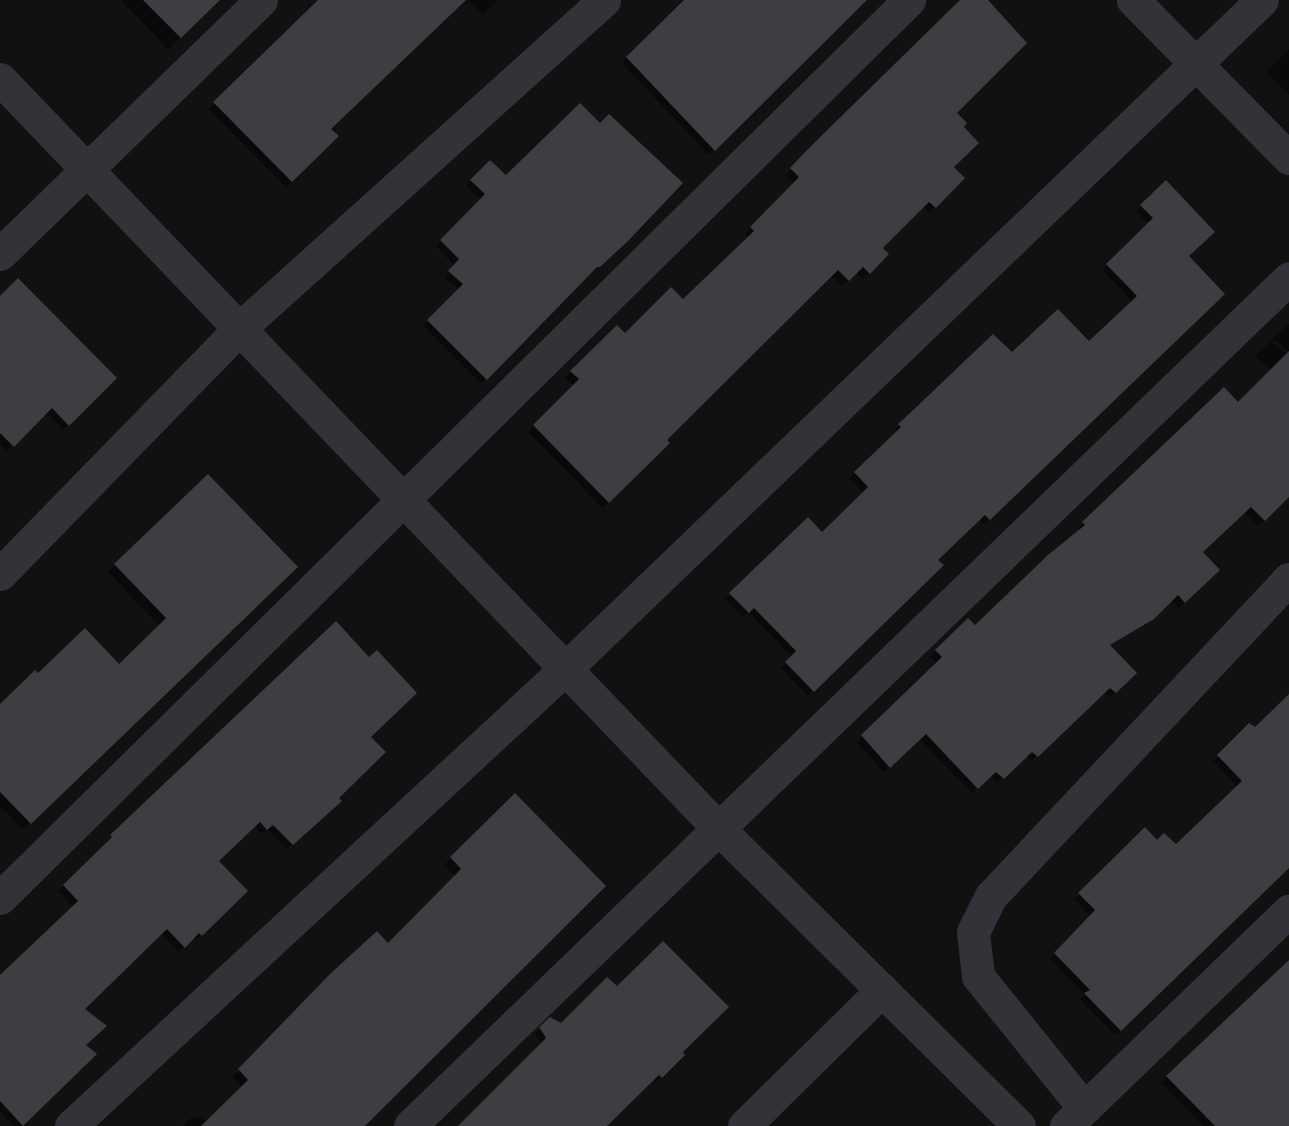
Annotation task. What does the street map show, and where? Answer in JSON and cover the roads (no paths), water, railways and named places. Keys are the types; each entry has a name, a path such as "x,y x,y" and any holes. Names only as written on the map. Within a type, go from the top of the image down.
{"street":[{"path":"0,254 261,0"},
{"path":"0,574 240,328 604,0"},
{"path":"0,898 909,0"},
{"path":"1133,0 1289,158"},
{"path":"71,1126 565,669 1262,0"},
{"path":"0,79 88,168 402,500 719,829 1019,1126"},
{"path":"410,1126 1289,278"},
{"path":"1289,579 991,896 973,932 978,976 1075,1117 1289,911"},
{"path":"744,1126 882,990"}]}
